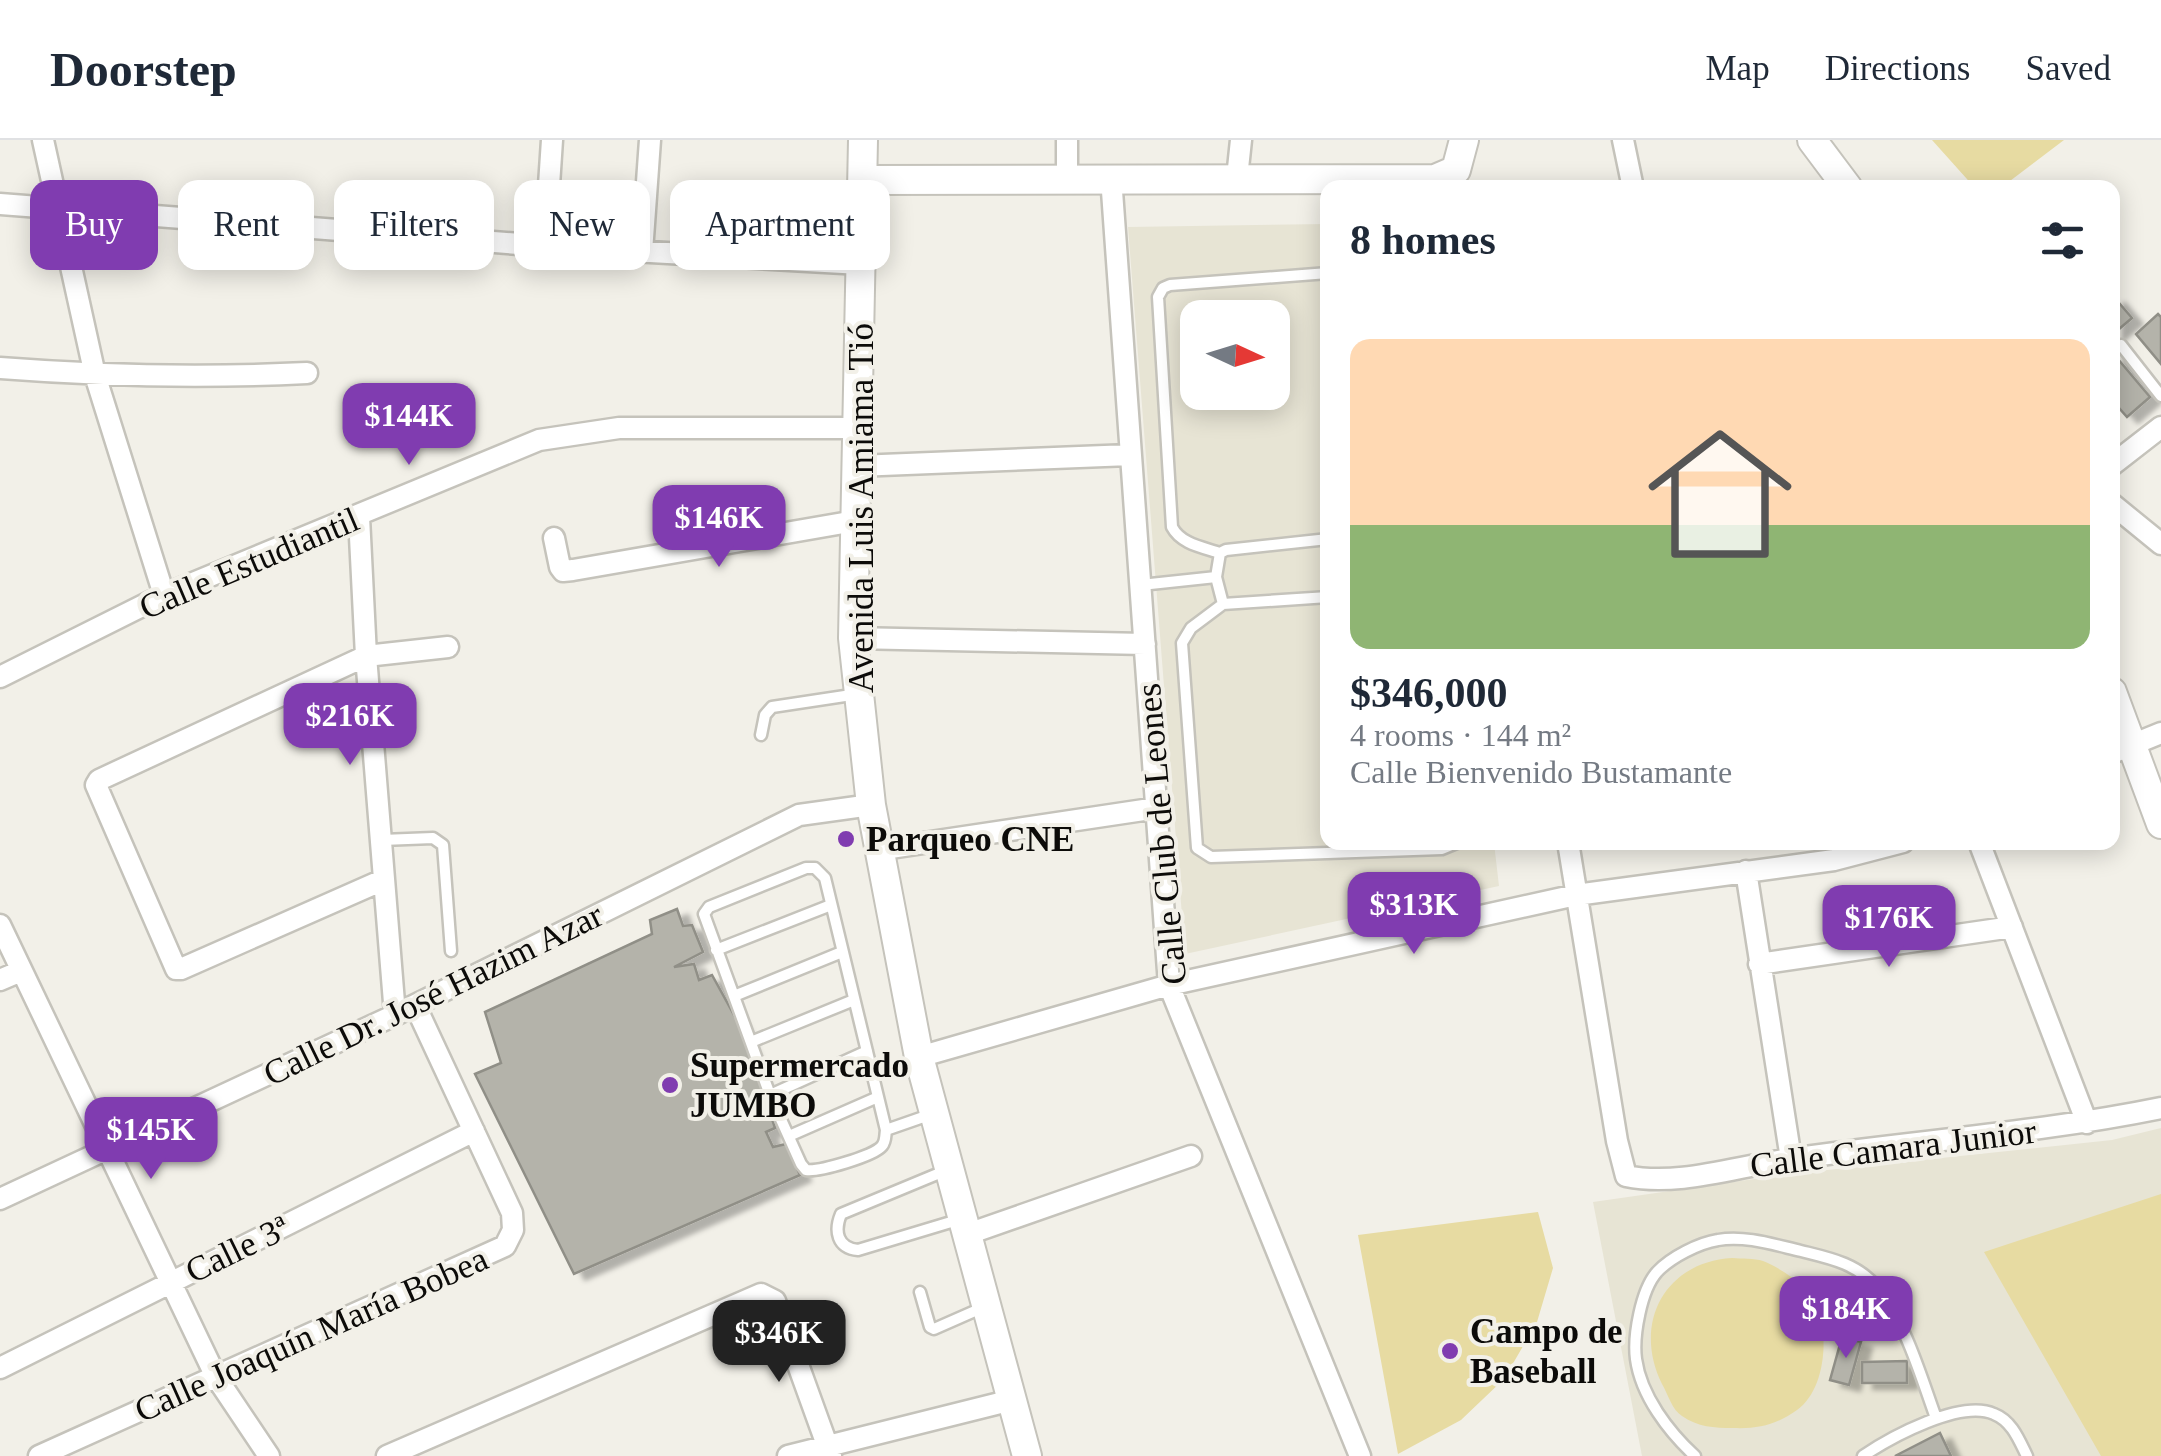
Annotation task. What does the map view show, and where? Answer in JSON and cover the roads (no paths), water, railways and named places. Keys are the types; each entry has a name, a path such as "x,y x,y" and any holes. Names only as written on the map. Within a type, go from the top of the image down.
{"main road":[{"name":"Avenida Luis Amiama Tió","path":"863,140 863,180"},
{"path":"890,180 1456,179 1464,140"},
{"path":"1812,140 1842,180"},
{"name":"Avenida Luis Amiama Tió","path":"861,270 854,638 870,805 918,1057 1027,1456"},
{"path":"2122,749 2161,824"}],"street":[{"path":"43,140 52,180"},
{"path":"549,180 552,140"},
{"path":"647,180 650,140"},
{"path":"1067,140 1067,180"},
{"path":"1237,178 1240,140"},
{"path":"1623,140 1631,180"},
{"name":"Calle Club de Leones","path":"1111,177 1169,985 1360,1456"},
{"path":"0,204 30,207"},
{"path":"158,217 514,244"},
{"path":"72,270 95,375 164,595"},
{"path":"0,368 216,378 307,374"},
{"path":"2120,458 2161,427"},
{"name":"Calle Estudiantil","path":"0,677 164,595 539,440 619,428 858,428"},
{"path":"857,466 1130,454"},
{"path":"2120,511 2161,544"},
{"path":"359,517 366,656 395,1015"},
{"path":"554,538 556,560 563,571 855,521"},
{"path":"854,638 1145,644"},
{"path":"384,880 177,969 96,788 99,780 366,656 448,647"},
{"path":"2122,749 2161,733"},
{"name":"Calle Dr. José Hazim Azar","path":"0,1199 395,1015 799,814 870,805"},
{"path":"877,850 1157,808"},
{"path":"1569,850 1576,896"},
{"path":"918,1057 1169,985 1576,896 1834,860 1873,850"},
{"path":"1982,850 2088,1123"},
{"path":"1746,871 1791,1159"},
{"name":"Calle Camara Junior","path":"1576,896 1616,1140 1626,1176 1654,1182 1791,1159 2088,1123 2161,1108"},
{"path":"0,925 216,1377 269,1456"},
{"path":"1759,964 2012,926"},
{"path":"0,980 21,970"},
{"name":"Calle Joaquín María Bobea","path":"40,1456 505,1246 513,1230 512,1213 415,1005"},
{"name":"Calle 3ª","path":"0,1368 474,1130"},
{"path":"963,1227 1191,1156"},
{"path":"386,1456 761,1294 775,1301 830,1451"},
{"path":"788,1456 830,1451 1012,1400"}],"lane":[{"path":"1320,274 1170,285 1158,297 1156,313 1172,527 1177,536 1220,553 1320,540"},
{"path":"2121,345 2161,396"},
{"path":"1220,553 1216,577 1222,604"},
{"path":"1141,585 1216,577"},
{"path":"1320,598 1222,604 1191,628 1182,643 1197,848 1211,858 1442,850"},
{"path":"761,734 765,714 772,707 859,694"},
{"path":"380,840 433,838 443,845 451,951"},
{"path":"806,868 821,871 831,905 886,1130 885,1140 877,1150 818,1172 806,1170 770,1094 705,920 705,910 806,868"},
{"path":"716,950 831,905"},
{"path":"734,996 842,952"},
{"path":"751,1042 854,1000"},
{"path":"770,1094 867,1051"},
{"path":"789,1136 878,1097"},
{"path":"886,1130 933,1114"},
{"path":"948,1169 841,1214 836,1225 839,1240 858,1250 963,1227"},
{"path":"1695,1456 1680,1442 1648,1396 1636,1360 1636,1322 1656,1272 1690,1250 1719,1239 1749,1240 1853,1265 1876,1286 1905,1336 1936,1418"},
{"path":"920,1292 934,1330 985,1306"},
{"path":"1863,1456 1936,1418 1978,1408 1998,1414 2012,1428 2027,1456"},
{"path":"1676,1456 1680,1442"}],"place":[{"name":"Parqueo CNE","path":"846,839"},
{"name":"Supermercado JUMBO","path":"670,1085"},
{"name":"Campo de Baseball","path":"1450,1351"}]}
